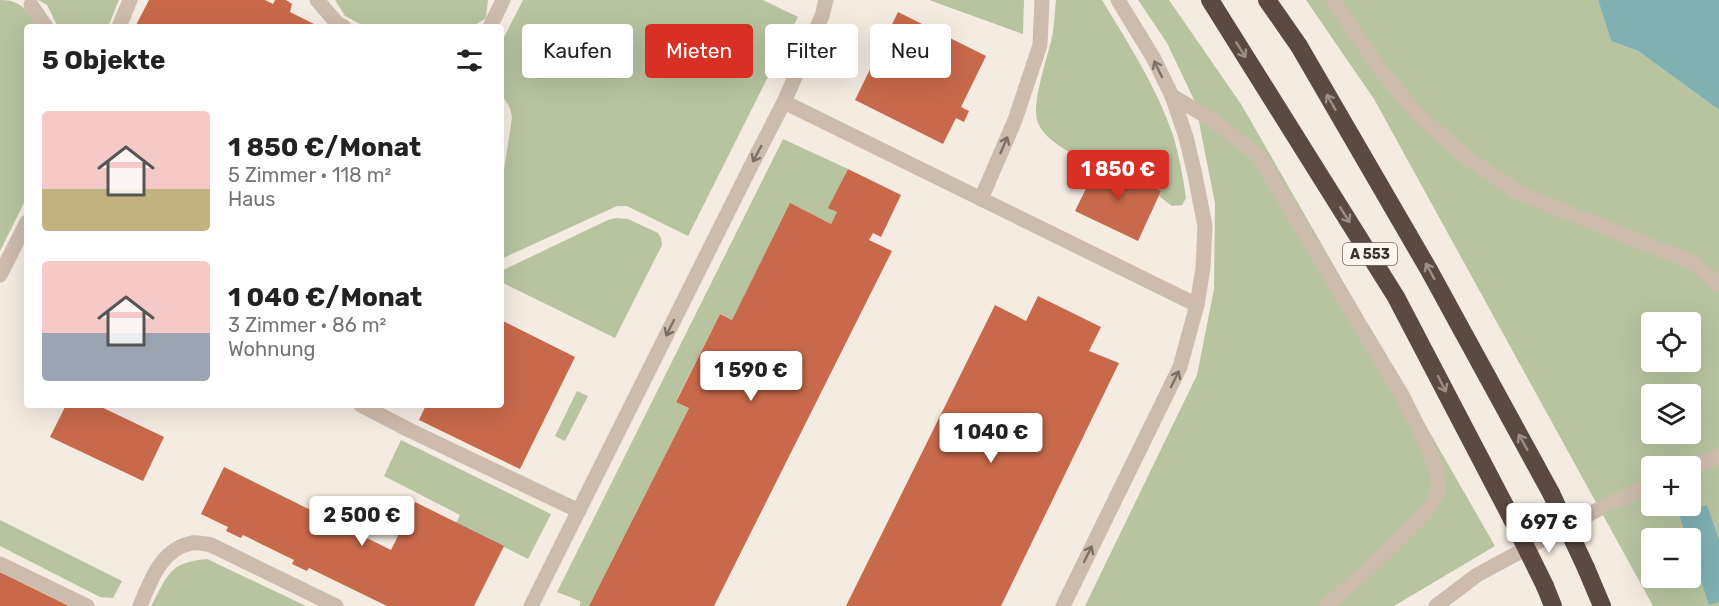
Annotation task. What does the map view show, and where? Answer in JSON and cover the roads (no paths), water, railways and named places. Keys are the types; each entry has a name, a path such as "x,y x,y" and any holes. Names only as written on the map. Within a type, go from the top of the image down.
{"highway":[{"name":"A 553","path":"1210,0 1396,297 1512,519 1553,606"},
{"name":"A 553","path":"1267,0 1299,46 1429,270 1551,493 1602,606"}],"street":[{"path":"120,24 130,0"},
{"path":"317,0 339,24"},
{"path":"491,24 503,0"},
{"path":"531,606 784,102 822,16 826,0"},
{"path":"981,199 1015,120 1040,45 1042,0"},
{"path":"1063,606 1180,367 1197,305 1203,268 1205,226 1188,147 1172,96 1154,59 1118,0"},
{"path":"1333,0 1379,68 1418,115 1467,158 1519,193 1694,263 1719,285"},
{"path":"31,5 44,24"},
{"path":"1172,96 1211,119 1258,155 1402,395 1436,468 1439,489 1429,509 1363,574 1326,606"},
{"path":"784,102 1197,305"},
{"path":"0,275 24,232"},
{"path":"367,408 579,511"},
{"path":"1701,463 1719,456"},
{"path":"1437,606 1477,575 1610,503 1641,490"},
{"path":"140,606 156,568 175,549 193,543 211,544 336,606"},
{"path":"0,564 87,606"}],"water":[{"path":"1598,0 1719,0 1719,110 1638,51 1611,41"},
{"path":"1707,505 1719,540 1719,602 1709,605 1701,581 1701,528 1684,528 1680,516 1701,516 1701,507"}]}
